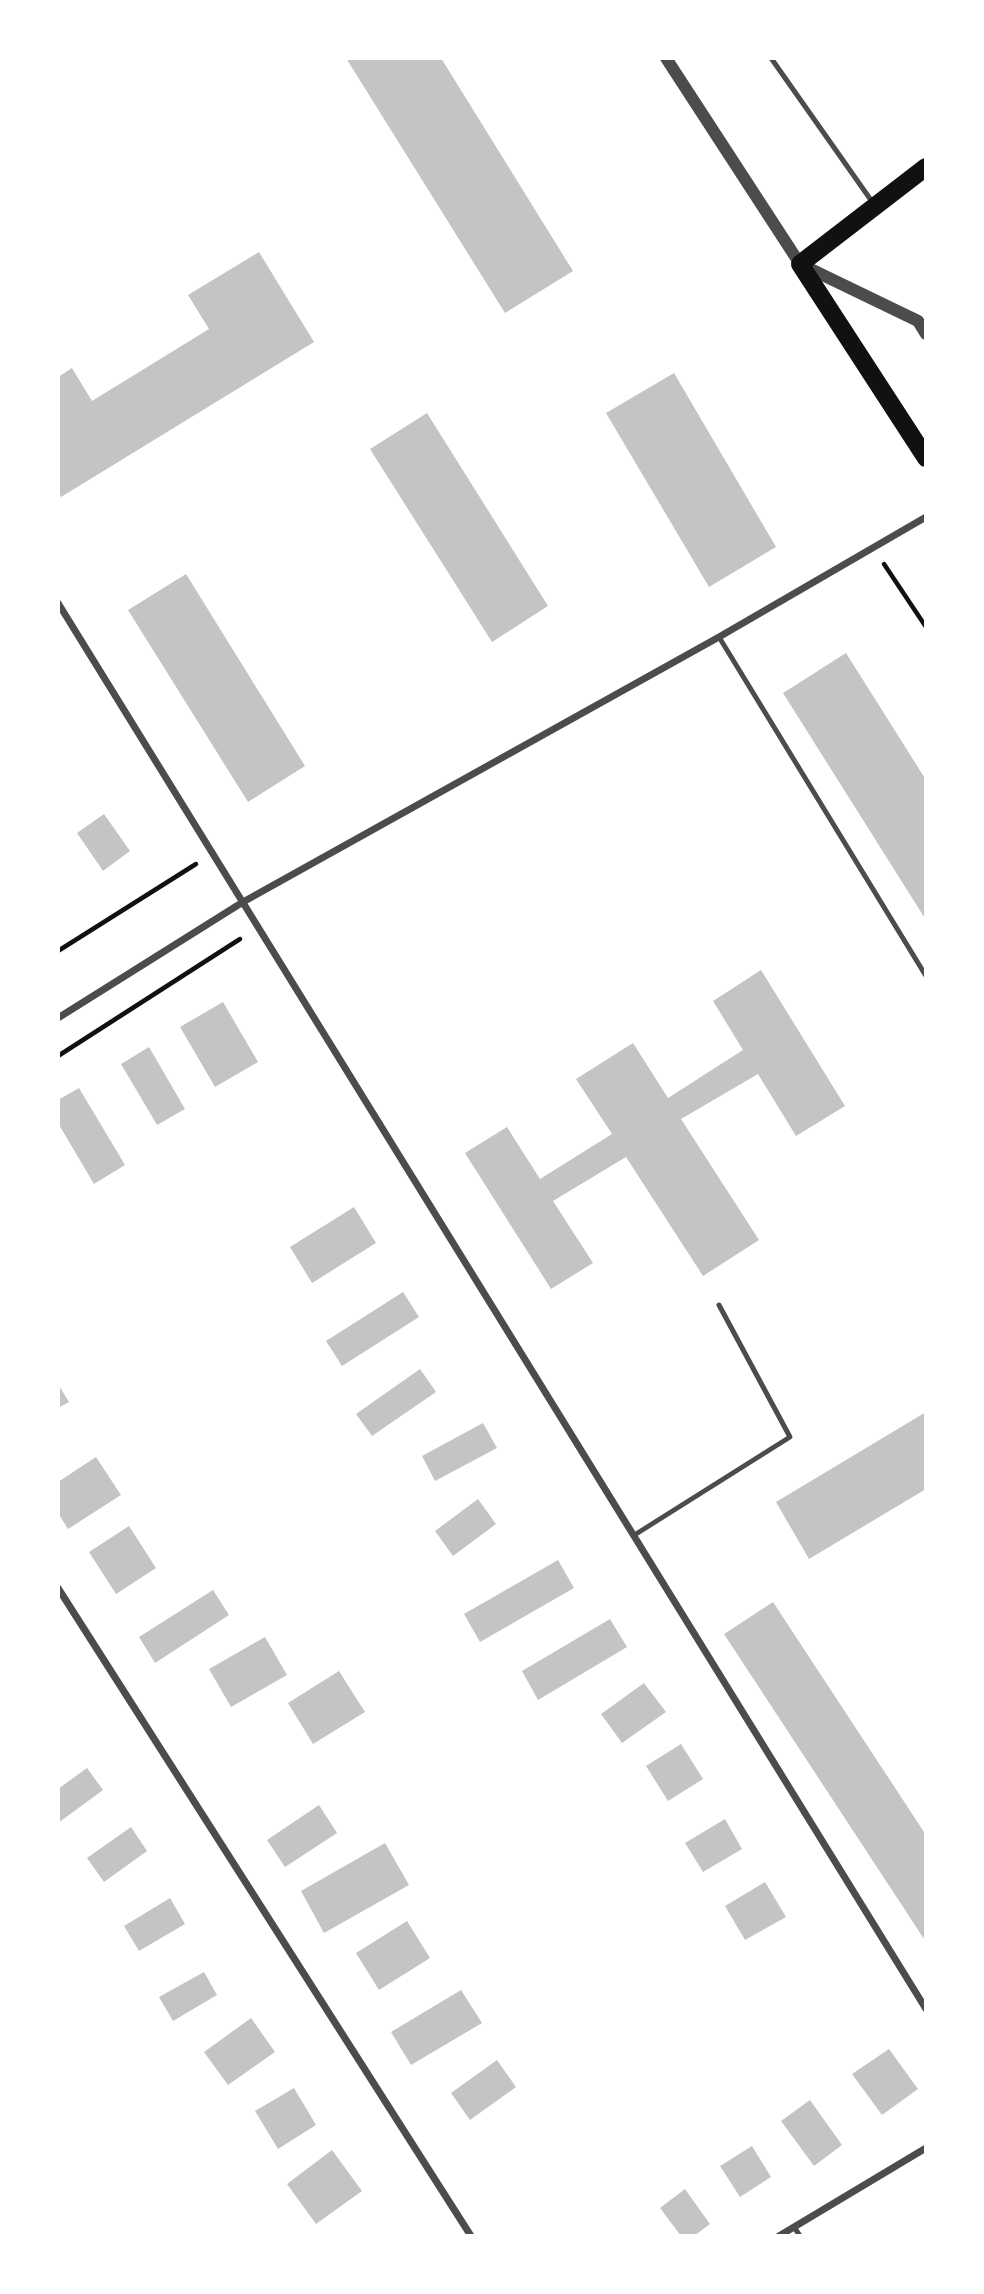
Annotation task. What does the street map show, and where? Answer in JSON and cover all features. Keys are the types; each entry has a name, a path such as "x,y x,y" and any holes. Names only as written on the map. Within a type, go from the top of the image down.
{"main road":[{"path":"926,167 800,264 926,458"}],"street":[{"path":"666,58 800,264 918,321 926,334"},
{"path":"58,1018 243,902 719,637 926,517"},
{"path":"58,603 636,1534 926,2009"},
{"path":"58,1588 471,2236"},
{"path":"779,2236 926,2148"}],"lane":[{"path":"771,58 874,206"},
{"path":"719,637 926,976"},
{"path":"636,1534 790,1437 719,1305"},
{"path":"794,2227 800,2236"}],"path":[{"path":"874,548 926,627"},
{"path":"58,951 213,854"},
{"path":"58,1056 259,928"}],"building":[{"path":"346,58 441,58 573,271 505,313"},
{"path":"259,252 314,342 61,497 58,492 58,377 72,368 92,401 209,329 188,295"},
{"path":"674,373 776,547 709,587 606,413"},
{"path":"427,413 548,606 492,642 370,449"},
{"path":"186,574 305,766 248,802 128,610"},
{"path":"846,653 926,780 926,920 783,693"},
{"path":"104,814 130,851 103,871 77,833"},
{"path":"761,970 845,1106 796,1136 758,1074 681,1119 759,1240 703,1276 626,1157 553,1201 593,1263 551,1289 465,1153 507,1127 540,1179 612,1134 576,1079 633,1043 668,1098 743,1050 713,1001"},
{"path":"223,1002 258,1062 215,1087 180,1027"},
{"path":"149,1047 185,1109 157,1125 121,1064"},
{"path":"79,1088 125,1165 94,1184 58,1123 58,1100"},
{"path":"354,1207 376,1243 312,1283 290,1247"},
{"path":"403,1292 419,1317 342,1366 326,1341"},
{"path":"420,1369 436,1392 372,1436 356,1414"},
{"path":"58,1384 69,1402 58,1408"},
{"path":"926,1412 926,1489 809,1559 776,1502"},
{"path":"483,1423 497,1448 435,1481 422,1456"},
{"path":"96,1457 121,1495 68,1529 58,1513 58,1482"},
{"path":"478,1499 496,1524 453,1556 435,1531"},
{"path":"129,1526 156,1568 116,1594 89,1552"},
{"path":"558,1560 574,1588 480,1642 464,1614"},
{"path":"213,1590 229,1615 155,1663 139,1637"},
{"path":"773,1602 926,1835 926,1942 724,1634"},
{"path":"610,1619 627,1647 538,1700 522,1671"},
{"path":"265,1637 287,1675 231,1707 209,1669"},
{"path":"339,1671 365,1712 313,1744 288,1703"},
{"path":"644,1683 666,1712 622,1743 601,1714"},
{"path":"681,1744 703,1779 668,1801 646,1766"},
{"path":"87,1768 103,1790 58,1823 58,1789"},
{"path":"319,1805 337,1833 285,1867 267,1840"},
{"path":"725,1819 742,1849 703,1872 685,1843"},
{"path":"131,1827 147,1851 104,1882 87,1858"},
{"path":"385,1843 409,1885 324,1933 301,1891"},
{"path":"765,1882 786,1917 745,1940 725,1906"},
{"path":"170,1898 185,1924 139,1951 124,1926"},
{"path":"407,1921 430,1958 379,1990 356,1953"},
{"path":"204,1972 217,1995 173,2021 159,1997"},
{"path":"461,1990 482,2023 411,2065 391,2032"},
{"path":"251,2018 275,2052 228,2085 204,2052"},
{"path":"889,2049 918,2089 882,2115 852,2074"},
{"path":"497,2060 516,2087 470,2120 451,2093"},
{"path":"294,2088 316,2125 278,2149 255,2111"},
{"path":"810,2100 842,2145 814,2166 781,2121"},
{"path":"752,2146 771,2177 740,2197 720,2166"},
{"path":"332,2150 362,2191 316,2224 287,2184"},
{"path":"685,2189 710,2224 694,2236 681,2236 660,2208"}]}
